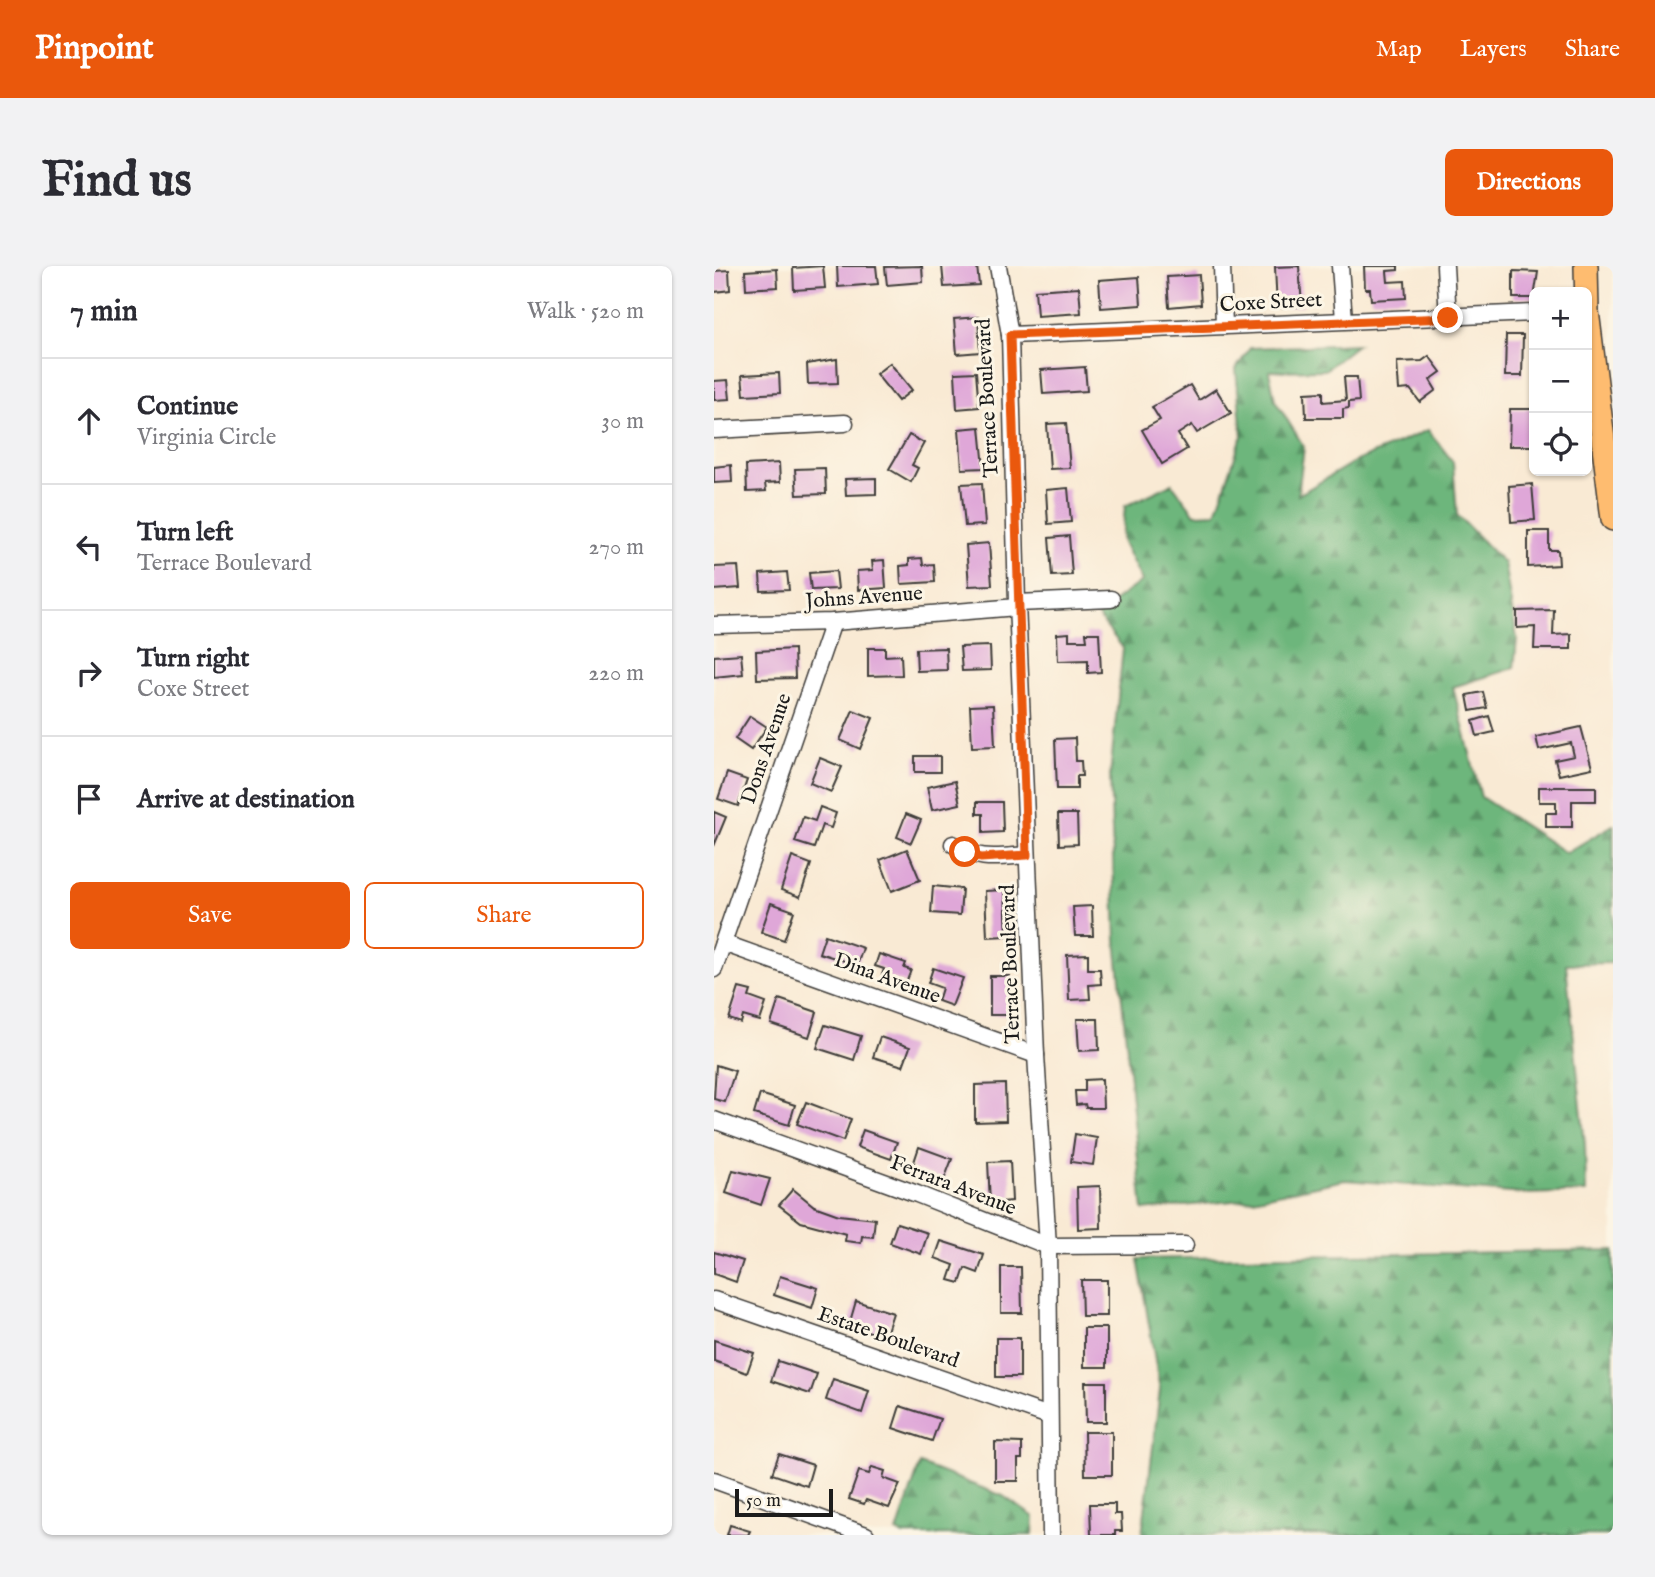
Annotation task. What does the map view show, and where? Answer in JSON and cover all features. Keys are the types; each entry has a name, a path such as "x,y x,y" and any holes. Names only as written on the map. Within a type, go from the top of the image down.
{"highway":[{"path":"1586,266 1586,287"},
{"path":"1592,350 1613,519"}],"street":[{"name":"Terrace Boulevard","path":"998,266 1010,335 1027,855 1048,1245 1051,1535"},
{"path":"1222,266 1224,326"},
{"path":"1340,266 1343,320"},
{"path":"1445,266 1448,318"},
{"name":"Coxe Street","path":"1010,335 1529,313"},
{"path":"714,430 845,423"},
{"name":"Johns Avenue","path":"714,625 833,622 1111,599"},
{"name":"Dons Avenue","path":"714,969 833,622"},
{"path":"953,844 972,856 981,858 1027,855"},
{"name":"Dina Avenue","path":"723,943 1036,1055"},
{"name":"Ferrara Avenue","path":"714,1120 1048,1245 1185,1245"},
{"name":"Estate Boulevard","path":"714,1300 1049,1416"},
{"path":"714,1480 866,1535"}],"green space":[{"path":"1358,344 1325,370 1269,371 1275,400 1304,447 1298,495 1354,462 1428,430 1453,462 1457,515 1504,563 1517,639 1514,668 1453,687 1481,797 1566,853 1613,825 1613,963 1566,964 1585,1144 1586,1192 1524,1194 1345,1180 1253,1199 1143,1210 1116,940 1110,776 1123,648 1096,614 1142,581 1122,540 1125,506 1172,484 1195,514 1216,513 1242,436 1236,369 1250,348"},
{"path":"1613,1250 1613,1535 1142,1535 1160,1390 1138,1259"},
{"path":"920,1464 1003,1496 1034,1517 1033,1535 904,1535 897,1532"}],"building":[{"path":"823,266 825,288 794,290 793,268"},
{"path":"837,266 876,266 878,284 838,287"},
{"path":"922,266 923,282 887,285 885,267"},
{"path":"942,266 977,266 979,285 944,287"},
{"path":"1299,266 1302,306 1277,308 1275,267"},
{"path":"1364,266 1398,266 1398,270 1387,271 1388,282 1405,281 1406,298 1371,300 1370,289 1365,289"},
{"path":"777,269 778,287 746,289 745,271"},
{"path":"729,270 730,290 714,292 714,271"},
{"path":"1513,271 1538,272 1536,287 1529,287 1529,298 1513,298"},
{"path":"1199,275 1201,304 1169,307 1167,277"},
{"path":"1139,277 1141,305 1101,308 1099,280"},
{"path":"1079,287 1081,313 1037,316 1035,290"},
{"path":"978,317 980,352 957,354 954,319"},
{"path":"1506,335 1523,335 1522,376 1505,376"},
{"path":"1429,356 1441,372 1430,380 1436,390 1420,402 1410,389 1399,390 1397,362 1422,361"},
{"path":"837,359 838,383 808,384 807,364"},
{"path":"890,363 912,390 898,401 876,374"},
{"path":"1085,367 1087,391 1043,394 1041,370"},
{"path":"976,372 979,407 957,409 955,373"},
{"path":"779,373 780,393 744,395 742,375"},
{"path":"1344,377 1357,377 1359,401 1349,402 1349,408 1343,409 1343,418 1306,418 1305,393 1323,392 1323,402 1346,400"},
{"path":"728,380 730,399 714,400 714,381"},
{"path":"1190,385 1199,400 1216,389 1231,413 1197,433 1192,425 1178,434 1187,449 1162,464 1142,430 1160,420 1152,407"},
{"path":"1510,409 1529,409 1529,446 1509,446"},
{"path":"1066,423 1070,468 1050,469 1047,424"},
{"path":"980,427 984,468 962,469 959,429"},
{"path":"909,435 924,443 912,465 918,468 911,482 889,469"},
{"path":"779,463 780,482 765,483 766,491 747,492 746,465"},
{"path":"731,465 732,482 714,483 714,467"},
{"path":"825,468 826,494 797,495 795,469"},
{"path":"876,478 876,494 846,495 845,479"},
{"path":"982,483 985,525 965,526 961,484"},
{"path":"1532,484 1535,520 1511,522 1509,486"},
{"path":"1068,488 1071,522 1048,524 1046,490"},
{"path":"1528,531 1549,531 1549,550 1558,550 1559,565 1528,567"},
{"path":"1069,536 1072,575 1052,576 1049,538"},
{"path":"989,543 992,585 969,586 966,545"},
{"path":"922,558 923,565 934,564 935,582 901,584 900,566 909,565 909,559"},
{"path":"884,560 886,588 858,590 857,571 873,570 872,561"},
{"path":"738,566 740,588 714,590 714,567"},
{"path":"836,571 838,589 811,590 809,573"},
{"path":"787,572 789,590 761,591 760,574"},
{"path":"1554,610 1553,635 1571,634 1571,649 1534,649 1535,627 1517,628 1517,611"},
{"path":"1069,633 1069,640 1087,640 1086,633 1099,633 1101,672 1088,673 1088,660 1058,661 1057,634"},
{"path":"990,646 991,670 962,671 960,647"},
{"path":"868,648 885,648 885,656 901,655 902,675 868,676"},
{"path":"946,648 947,670 917,671 916,649"},
{"path":"794,649 795,678 757,679 756,651"},
{"path":"741,654 743,674 714,677 714,656"},
{"path":"1483,692 1487,708 1470,711 1467,695"},
{"path":"993,705 995,746 972,747 970,706"},
{"path":"853,710 873,718 860,749 840,740"},
{"path":"750,716 767,727 751,750 735,739"},
{"path":"1489,716 1494,732 1477,736 1473,721"},
{"path":"1581,727 1592,768 1559,775 1555,760 1574,756 1571,743 1539,750 1536,737"},
{"path":"1075,738 1076,761 1081,761 1082,776 1077,776 1077,789 1057,789 1055,739"},
{"path":"915,756 940,756 940,772 915,772"},
{"path":"820,758 842,767 831,792 810,783"},
{"path":"727,773 747,780 738,806 718,799"},
{"path":"955,781 960,804 932,810 927,787"},
{"path":"1539,787 1596,787 1596,801 1572,801 1572,827 1546,827 1546,813 1556,813 1556,802 1539,802"},
{"path":"977,802 1002,802 1003,832 983,833 983,814 977,814"},
{"path":"820,807 836,813 831,828 822,825 814,848 795,842 803,817 815,821"},
{"path":"714,812 726,817 714,846"},
{"path":"906,814 921,820 911,843 897,837"},
{"path":"1058,814 1077,814 1078,844 1059,845"},
{"path":"907,849 920,880 892,891 880,860"},
{"path":"792,857 811,864 800,897 781,890"},
{"path":"933,886 962,889 960,915 931,913"},
{"path":"1005,890 1007,936 987,937 985,891"},
{"path":"771,903 794,911 784,940 761,932"},
{"path":"1092,906 1093,936 1075,936 1073,907"},
{"path":"825,935 863,948 857,965 819,953"},
{"path":"879,954 906,963 904,968 911,970 906,983 882,975 884,969 875,966"},
{"path":"1088,954 1088,969 1100,969 1101,984 1089,985 1090,999 1069,1000 1067,955"},
{"path":"933,968 963,978 952,1006 938,1001 942,988 928,983"},
{"path":"990,976 1010,976 1010,1015 990,1015"},
{"path":"739,988 751,991 749,997 766,1003 760,1021 743,1016 741,1023 729,1019"},
{"path":"779,999 817,1012 809,1037 771,1024"},
{"path":"1077,1019 1098,1019 1099,1050 1079,1051"},
{"path":"825,1025 861,1036 854,1060 817,1048"},
{"path":"880,1037 910,1047 903,1066 873,1057"},
{"path":"716,1065 735,1071 725,1102 714,1099"},
{"path":"1102,1079 1103,1108 1076,1105 1075,1091 1085,1091 1085,1080"},
{"path":"1005,1084 1006,1121 975,1122 975,1085"},
{"path":"760,1094 795,1105 789,1125 754,1114"},
{"path":"806,1102 851,1119 843,1141 797,1124"},
{"path":"863,1130 897,1142 891,1159 857,1147"},
{"path":"1075,1134 1097,1138 1093,1165 1071,1162"},
{"path":"919,1147 952,1159 944,1180 912,1168"},
{"path":"1010,1161 1012,1201 990,1203 988,1162"},
{"path":"733,1170 770,1179 761,1205 726,1193"},
{"path":"1100,1186 1101,1228 1078,1229 1077,1187"},
{"path":"793,1189 814,1206 839,1215 875,1219 873,1237 862,1236 861,1243 845,1241 846,1234 801,1222 779,1205"},
{"path":"897,1223 928,1233 921,1254 890,1243"},
{"path":"941,1241 984,1255 978,1273 965,1268 960,1283 949,1280 954,1265 935,1258"},
{"path":"714,1252 743,1261 736,1282 714,1274"},
{"path":"1001,1267 1021,1267 1022,1313 1001,1313"},
{"path":"780,1276 818,1288 812,1308 774,1295"},
{"path":"1081,1280 1107,1280 1107,1316 1082,1316"},
{"path":"856,1301 893,1313 885,1337 849,1325"},
{"path":"1084,1328 1107,1328 1107,1367 1084,1367"},
{"path":"996,1338 1020,1338 1020,1377 996,1377"},
{"path":"714,1340 754,1353 747,1373 714,1361"},
{"path":"778,1361 817,1374 810,1394 771,1381"},
{"path":"833,1379 869,1391 862,1413 826,1400"},
{"path":"1085,1382 1106,1382 1106,1422 1086,1422"},
{"path":"900,1406 940,1419 932,1441 893,1428"},
{"path":"1084,1432 1112,1432 1112,1475 1085,1475"},
{"path":"995,1442 1022,1443 1022,1459 1018,1459 1018,1481 995,1481"},
{"path":"779,1454 813,1465 807,1486 772,1474"},
{"path":"872,1467 885,1471 883,1478 900,1484 889,1508 866,1500 864,1504 849,1499 859,1471 869,1474"},
{"path":"1090,1504 1115,1504 1115,1514 1121,1514 1122,1531 1115,1531 1115,1535 1091,1535"},
{"path":"730,1525 750,1531 748,1535 727,1535"}],"route":[{"path":"965,852 981,858 1027,855 1010,335 1448,318"}]}
